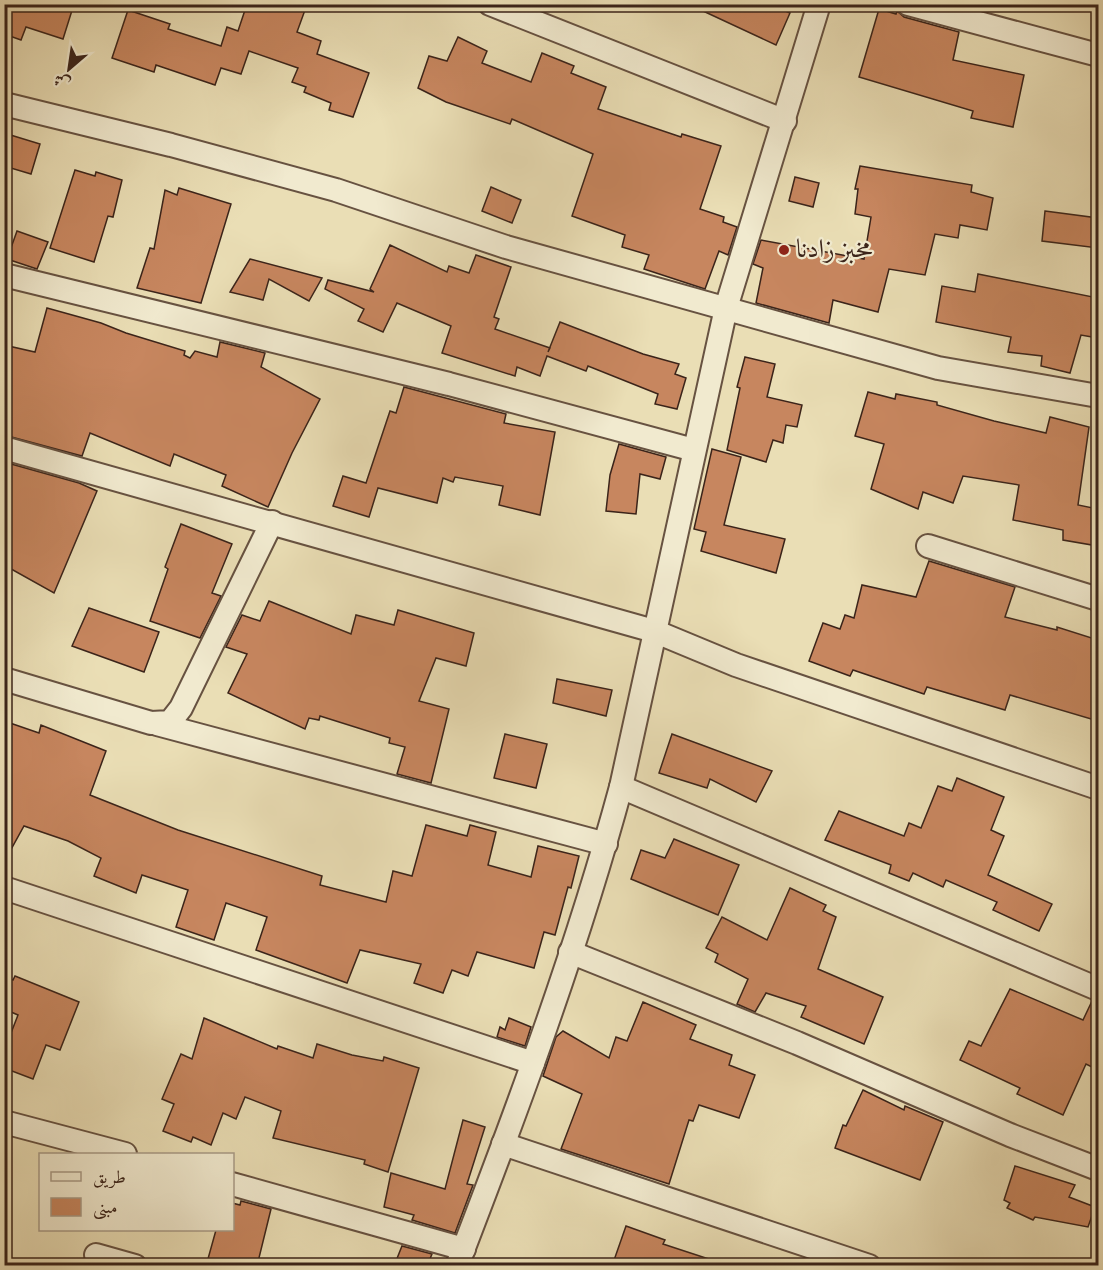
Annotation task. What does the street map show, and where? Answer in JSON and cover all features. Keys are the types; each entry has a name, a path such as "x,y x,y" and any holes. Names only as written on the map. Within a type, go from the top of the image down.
{"street":[{"path":"490,4 785,121"},
{"path":"234,1185 460,1257 533,1063 606,844 621,787 726,308 819,4"},
{"path":"908,4 1098,55"},
{"path":"4,104 336,190 506,247 938,368 1098,396"},
{"path":"4,275 448,384 694,450"},
{"path":"4,448 654,631 736,665 1098,788"},
{"path":"157,724 170,723 178,713 272,522"},
{"path":"928,546 1098,599"},
{"path":"4,679 157,724 606,844"},
{"path":"621,787 1098,989"},
{"path":"4,888 533,1063"},
{"path":"570,952 797,1042 1010,1135 1098,1169"},
{"path":"4,1122 117,1153"},
{"path":"503,1144 869,1266"},
{"path":"96,1255 135,1266"}],"building":[{"path":"4,4 74,4 63,39 26,27 21,40 4,34"},
{"path":"247,4 290,4 305,10 297,32 321,41 317,54 369,73 353,117 329,110 331,103 304,92 306,87 292,82 298,68 249,51 241,74 221,68 215,85 156,65 154,72 112,58 128,10 170,24 168,29 221,46 227,27 238,31"},
{"path":"688,4 770,4 790,13 776,45"},
{"path":"879,9 896,14 897,11 904,17 959,32 953,60 1024,75 1013,127 971,118 973,111 859,77"},
{"path":"458,37 487,51 482,63 531,82 542,53 574,66 571,73 606,87 598,109 681,137 682,134 721,146 700,209 724,217 723,222 737,227 728,255 719,251 705,289 644,269 649,255 622,247 625,235 572,216 593,154 512,119 510,124 446,102 418,88 429,56 447,61"},
{"path":"4,133 40,144 31,174 4,166"},
{"path":"860,166 972,185 971,192 993,198 987,230 960,225 958,238 935,234 925,275 889,269 878,312 833,300 829,323 756,303 763,268 753,264 761,240 864,259 871,217 855,214 858,189 855,189"},
{"path":"75,170 95,176 96,172 122,180 113,217 108,216 94,262 50,248"},
{"path":"795,177 819,183 813,207 789,201"},
{"path":"491,187 521,200 512,223 482,211"},
{"path":"179,188 231,204 201,303 137,288 150,248 154,249 165,190 177,195"},
{"path":"1045,211 1098,218 1098,248 1042,241"},
{"path":"17,231 48,242 37,269 7,259"},
{"path":"390,245 447,272 449,266 469,273 476,255 511,267 494,317 499,319 495,329 550,348 560,322 643,354 679,364 675,374 686,378 677,409 655,404 658,394 588,366 586,371 547,356 540,376 517,367 515,376 442,353 451,326 397,303 383,332 358,321 364,309 325,289 328,280 374,292 370,289"},
{"path":"250,259 322,278 309,301 269,279 263,300 230,292"},
{"path":"978,274 1098,298 1098,338 1081,335 1070,373 1041,366 1042,356 1008,352 1011,337 936,322 942,286 975,292"},
{"path":"47,308 185,351 184,355 190,358 195,351 217,357 220,342 265,353 261,367 320,399 292,453 268,507 222,486 226,475 174,454 170,466 90,433 82,456 4,435 4,345 35,352"},
{"path":"745,357 775,364 767,397 802,405 797,427 786,425 783,443 773,440 766,462 727,450 740,388 737,387"},
{"path":"404,387 506,414 504,423 555,432 540,515 499,505 503,486 455,477 453,482 443,478 437,503 378,488 369,517 333,506 343,476 366,483 390,411 396,413"},
{"path":"868,392 895,399 896,394 937,402 937,405 1046,433 1050,417 1089,427 1078,505 1098,509 1098,546 1063,540 1063,530 1013,520 1019,485 963,476 953,503 923,492 918,509 871,489 884,444 855,436"},
{"path":"619,444 666,457 660,479 640,474 636,514 606,511 610,475"},
{"path":"712,449 741,457 724,525 785,539 776,573 701,551 706,532 694,529"},
{"path":"4,462 79,483 97,491 54,593 4,565"},
{"path":"181,524 232,544 212,593 221,596 200,638 150,621 168,569 165,567"},
{"path":"929,561 1015,587 1005,617 1057,630 1057,627 1098,640 1098,721 1010,695 1005,710 927,687 924,694 853,670 850,676 809,661 823,623 840,629 845,615 854,618 862,585 916,597"},
{"path":"269,601 351,634 356,615 394,625 398,610 474,633 466,666 436,658 419,701 449,709 431,783 397,774 405,747 389,743 390,738 320,716 319,720 309,718 305,729 228,693 247,654 226,647 242,615 260,621"},
{"path":"89,608 159,632 144,672 72,646"},
{"path":"557,679 612,690 606,716 553,703"},
{"path":"10,723 39,733 41,725 106,751 90,795 178,830 322,876 320,885 386,902 393,871 412,876 426,825 467,836 470,825 496,832 488,865 531,877 538,846 579,856 555,935 544,932 534,968 477,952 468,976 452,970 443,993 414,983 421,964 360,950 347,983 256,950 267,917 226,903 214,940 176,927 188,890 142,875 136,893 94,876 101,858 68,841 24,826 4,862 4,740"},
{"path":"505,734 547,744 536,788 494,778"},
{"path":"672,734 772,771 756,802 710,779 707,788 659,773"},
{"path":"957,778 1004,797 991,830 1004,836 988,875 1052,904 1039,931 993,910 997,902 946,880 943,887 913,873 909,881 889,873 891,865 825,840 839,811 904,836 909,823 921,828 938,786 952,791"},
{"path":"674,839 739,865 718,915 631,879 641,850 665,858"},
{"path":"790,888 826,905 823,911 836,917 818,969 883,997 864,1044 801,1017 806,1006 766,993 755,1012 737,1004 748,979 715,962 718,954 706,948 722,917 767,940"},
{"path":"4,976 13,980 15,976 79,1002 60,1050 46,1045 33,1079 4,1068 4,1051 18,1015 4,1009"},
{"path":"1010,989 1083,1020 1092,1001 1098,1002 1098,1070 1086,1064 1063,1115 1017,1094 1020,1088 960,1060 969,1041 981,1046"},
{"path":"643,1002 696,1025 690,1039 732,1055 729,1065 755,1075 739,1118 699,1105 693,1121 689,1120 669,1184 561,1149 582,1094 543,1076 556,1037 563,1031 609,1058 616,1037 627,1041"},
{"path":"204,1018 277,1049 278,1046 313,1058 317,1044 352,1055 383,1061 384,1057 419,1068 388,1172 364,1164 365,1160 273,1138 281,1111 245,1097 236,1119 223,1113 211,1145 193,1137 191,1142 163,1131 174,1104 162,1099 181,1054 192,1059"},
{"path":"509,1018 531,1027 525,1046 497,1037 500,1027 505,1030"},
{"path":"863,1090 904,1110 905,1106 943,1122 920,1180 835,1148 843,1125 846,1126"},
{"path":"463,1120 485,1127 467,1184 473,1185 455,1233 412,1220 414,1215 384,1207 391,1173 445,1189"},
{"path":"1015,1166 1075,1185 1069,1197 1095,1207 1088,1227 1035,1217 1033,1220 1007,1208 1010,1203 1004,1200"},
{"path":"241,1201 271,1209 257,1266 206,1266 216,1231 234,1231 234,1204 240,1205"},
{"path":"626,1226 665,1240 663,1244 715,1261 714,1266 612,1266"},
{"path":"402,1246 432,1254 427,1266 394,1266"}],"place":[{"name":"مخبز زادنا","path":"784,250"}]}
